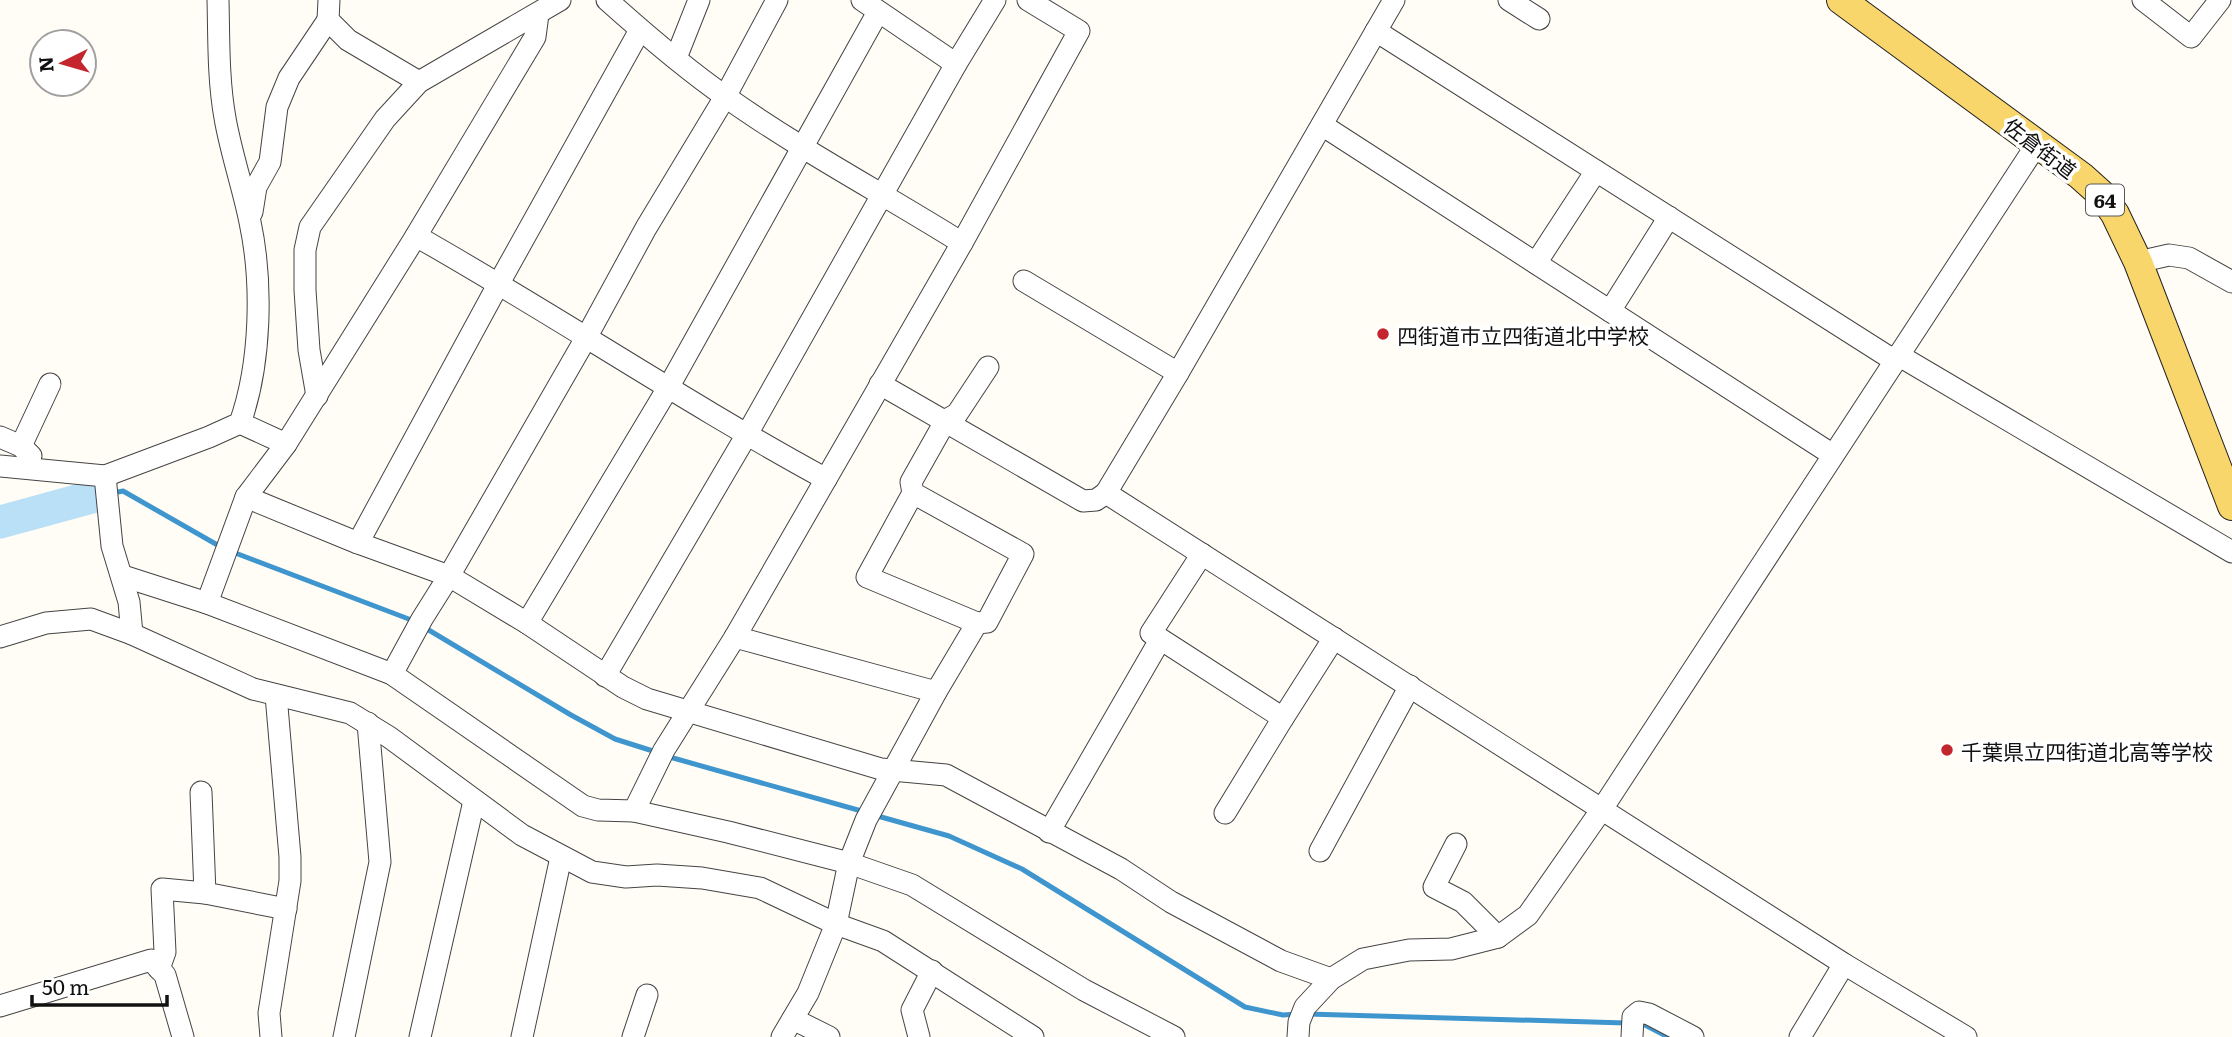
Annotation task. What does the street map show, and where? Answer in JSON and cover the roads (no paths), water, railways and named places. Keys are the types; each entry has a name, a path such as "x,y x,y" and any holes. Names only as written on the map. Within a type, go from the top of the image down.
{"main road":[{"name":"佐倉街道","path":"1856,4 2101,194 2115,214 2138,262 2232,506"}],"street":[{"path":"218,0 225,116 251,225 256,284 257,339 253,375 240,423"},
{"path":"317,396 309,350 305,290 305,250 310,227 385,119 419,82 560,0"},
{"path":"607,0 640,30 725,97 802,148 961,243"},
{"path":"677,58 699,0"},
{"path":"392,674 586,338 646,228 725,97 777,0"},
{"path":"606,676 995,0"},
{"path":"634,811 660,756 735,637 1079,31 1028,0"},
{"path":"880,384 1083,501 1096,500 1106,493 1394,0"},
{"path":"1509,0 1539,19"},
{"path":"2143,0 2191,37 2220,0"},
{"path":"527,623 668,388 802,148 870,6 956,64"},
{"path":"251,225 256,187 271,162 277,107 289,78 328,10 348,40 419,82"},
{"path":"207,603 246,497 286,444 416,236 535,37 538,14"},
{"path":"358,543 640,30"},
{"path":"1376,31 1897,358 2232,552"},
{"path":"1322,125 1833,455"},
{"path":"1301,1022 1331,979 1363,959 1409,950 1451,949 1497,937 1528,915 1602,808 2037,144"},
{"path":"1536,263 1596,171"},
{"path":"1610,311 1669,217"},
{"path":"416,236 499,283 746,436 826,479"},
{"path":"2138,262 2169,255 2189,258 2232,282"},
{"path":"1024,281 1178,373"},
{"path":"914,493 1023,554 987,622 977,624 867,577 914,493 911,482 946,420 957,414 988,367"},
{"path":"21,446 50,384"},
{"path":"0,466 45,470 107,488 240,423 286,444"},
{"path":"0,436 21,446 45,470"},
{"path":"107,488 112,546 123,576 132,634"},
{"path":"1106,493 1844,964 1966,1037"},
{"path":"246,497 358,543 449,576 647,699 881,769 946,775 1121,869 1171,902 1281,961 1331,979"},
{"path":"1202,554 1151,633 1283,718"},
{"path":"123,576 207,603 392,674 583,806 598,810 634,811 849,863 912,885 1084,990 1174,1037"},
{"path":"0,637 47,623 91,619 132,634 253,689 350,713 368,723 522,835 592,872 626,877 657,875 702,878 760,888 836,924 883,941 1029,1036"},
{"path":"782,1037 808,993 836,924 849,863 870,814 936,692 977,624"},
{"path":"735,637 936,692"},
{"path":"1225,813 1334,638"},
{"path":"1049,832 1160,640"},
{"path":"1320,851 1410,687"},
{"path":"271,1037 269,1013 290,881 276,695"},
{"path":"344,1037 380,862 368,723"},
{"path":"201,792 205,893"},
{"path":"420,1037 474,801"},
{"path":"1456,844 1434,887 1462,902 1497,937"},
{"path":"522,1037 561,857"},
{"path":"159,969 165,952 162,889 205,893 286,909"},
{"path":"0,1006 151,960 165,975 183,1037"},
{"path":"1800,1037 1844,964"},
{"path":"919,1037 912,1010 932,971"},
{"path":"634,1037 647,996"},
{"path":"1633,1028 1639,1012 1649,1014 1693,1037"},
{"path":"793,1018 829,1037"}],"waterway":[{"path":"113,493 123,491 221,547"},
{"path":"0,522 99,495"},
{"path":"230,551 414,621"},
{"path":"422,626 615,739 656,752"},
{"path":"666,756 865,812"},
{"path":"874,815 949,836 1022,869 1245,1007 1283,1015 1297,1014"},
{"path":"1307,1014 1626,1023"},
{"path":"1636,1023 1668,1037"}],"place":[{"name":"四街道市立四街道北中学校","path":"1383,334"},
{"name":"千葉県立四街道北高等学校","path":"1947,750"}]}
